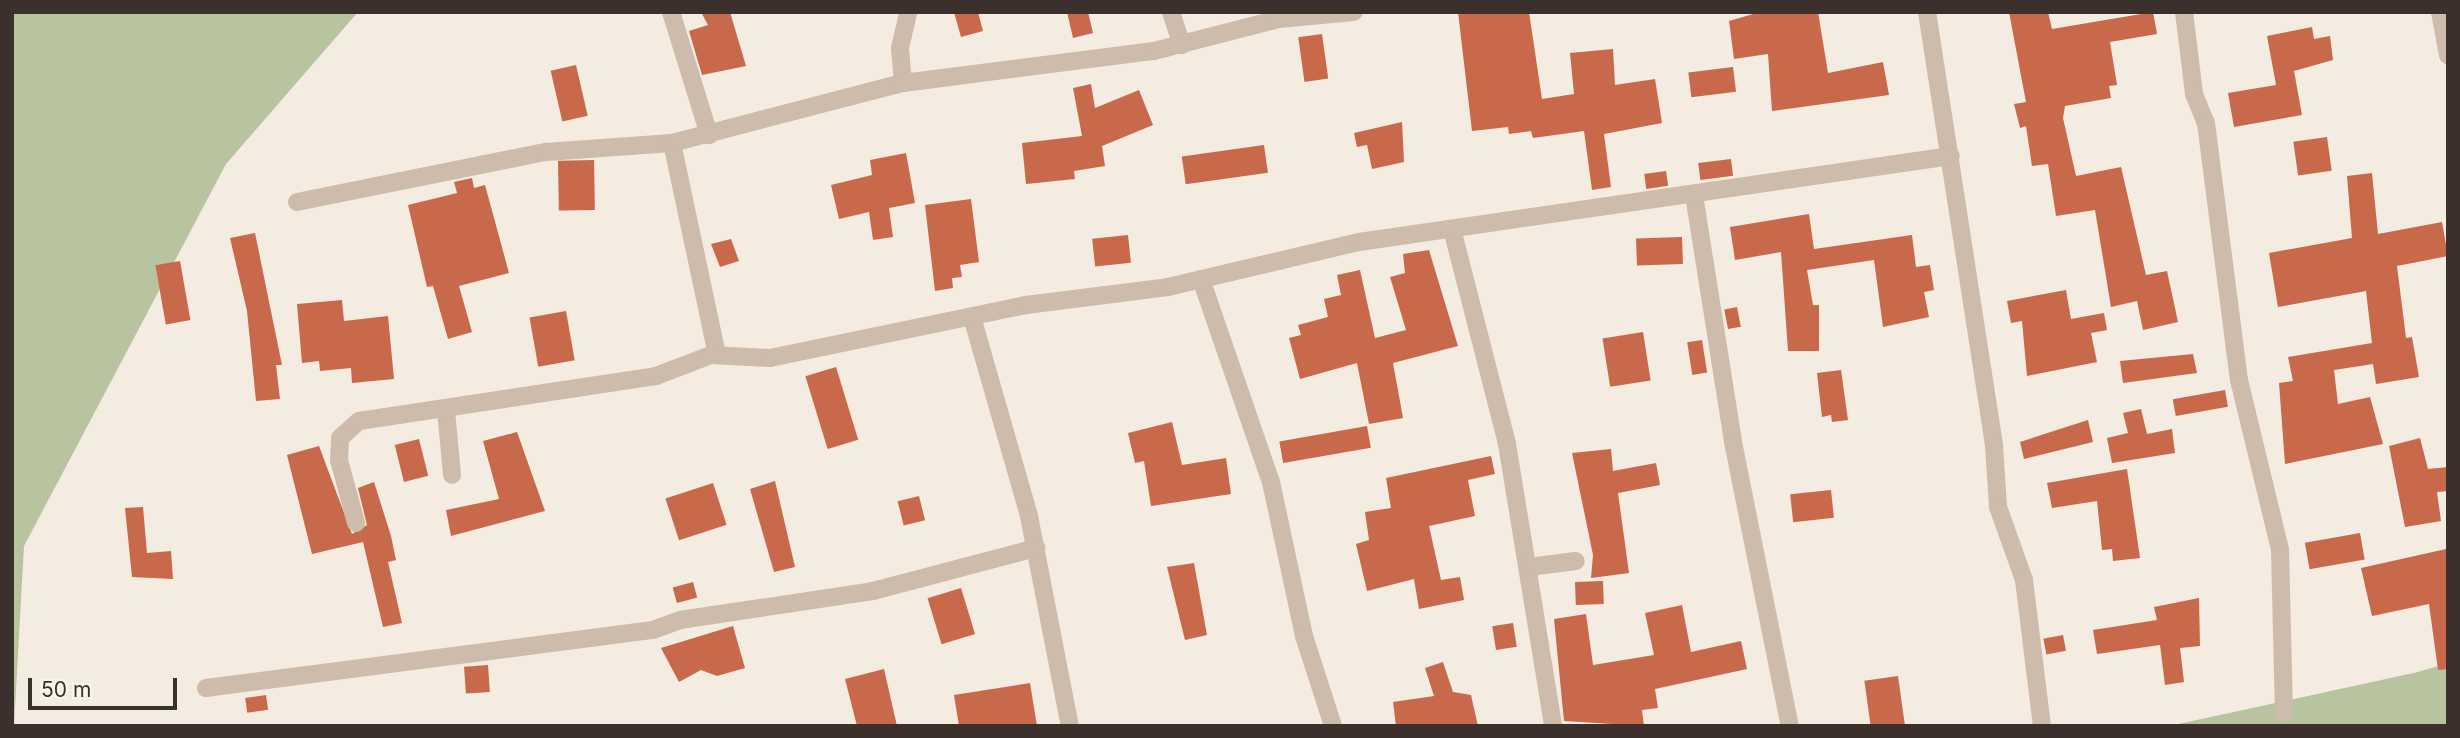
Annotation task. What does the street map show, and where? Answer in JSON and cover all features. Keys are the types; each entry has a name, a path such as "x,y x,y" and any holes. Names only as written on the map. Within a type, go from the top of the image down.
{"street":[{"path":"671,12 709,135"},
{"path":"903,83 900,48 908,12"},
{"path":"1171,12 1182,45"},
{"path":"297,202 546,152 672,143 903,83 1182,45 1279,19 1354,12"},
{"path":"1927,12 1951,156 1998,507 2024,580 2042,726"},
{"path":"2184,12 2194,94 2206,123 2239,380 2280,550 2284,714"},
{"path":"2440,12 2448,55"},
{"path":"672,143 717,355"},
{"path":"356,523 340,472 345,429 359,421 446,410 656,376 717,355 770,358 972,317 1202,279 1359,242 1453,233 1951,156"},
{"path":"1694,195 1733,442 1790,726"},
{"path":"1453,233 1507,444 1553,726"},
{"path":"1202,279 1271,482 1304,636 1334,726"},
{"path":"972,317 1035,548 1070,726"},
{"path":"446,410 452,475"},
{"path":"206,688 653,629 680,620 873,591 1035,548"},
{"path":"1529,567 1576,561"}],"green space":[{"path":"12,12 358,12 226,164 24,546 14,726"},
{"path":"2448,663 2448,726 2169,726 2418,672"}],"building":[{"path":"701,12 730,12 746,66 702,75 689,31 708,25"},
{"path":"954,12 978,12 983,31 961,37"},
{"path":"1067,12 1088,12 1093,33 1073,38"},
{"path":"1458,12 1529,12 1542,99 1574,94 1570,53 1613,49 1615,85 1655,79 1662,123 1604,134 1611,187 1592,190 1584,131 1533,138 1531,131 1509,134 1508,127 1472,131"},
{"path":"1760,12 1818,12 1828,73 1883,62 1889,95 1772,111 1768,54 1734,59 1729,21"},
{"path":"2009,12 2048,12 2052,29 2153,12 2157,34 2110,42 2117,85 2109,86 2111,98 2065,106 2063,118 2076,176 2121,167 2146,275 2167,271 2178,322 2143,330 2137,301 2111,307 2095,210 2056,216 2048,164 2032,166 2026,126 2020,128 2014,104 2026,102"},
{"path":"2312,27 2314,39 2330,36 2333,60 2294,71 2302,115 2234,127 2228,93 2276,85 2267,36"},
{"path":"1322,34 1328,79 1304,82 1298,37"},
{"path":"576,65 588,116 562,122 551,71"},
{"path":"1733,67 1736,92 1691,97 1688,72"},
{"path":"1091,84 1095,108 1139,90 1153,125 1102,146 1105,166 1074,171 1075,179 1026,184 1022,143 1082,136 1073,88"},
{"path":"1402,122 1404,162 1372,169 1367,145 1357,147 1354,133"},
{"path":"2327,137 2332,171 2298,175 2293,142"},
{"path":"1264,145 1268,173 1186,184 1182,157"},
{"path":"906,153 915,203 889,208 893,237 873,240 869,212 839,219 831,185 872,175 870,160"},
{"path":"1731,159 1733,176 1700,180 1698,163"},
{"path":"594,160 595,210 559,211 558,161"},
{"path":"1666,171 1668,186 1646,189 1644,174"},
{"path":"2372,173 2378,234 2442,222 2448,256 2397,266 2406,338 2412,337 2419,377 2376,384 2373,364 2334,370 2338,404 2370,397 2383,444 2285,464 2279,383 2293,381 2288,357 2372,343 2366,291 2278,307 2269,253 2352,238 2347,176"},
{"path":"472,178 474,188 485,185 509,273 459,286 472,332 448,339 433,286 427,287 408,205 457,193 454,182"},
{"path":"971,199 979,262 960,265 962,277 952,278 953,288 935,291 925,205"},
{"path":"1809,214 1814,249 1912,235 1916,267 1930,265 1934,290 1924,292 1929,317 1883,327 1874,260 1807,270 1813,305 1819,305 1819,351 1788,351 1781,252 1735,260 1730,227"},
{"path":"255,233 282,365 276,365 280,399 256,401 247,311 230,238"},
{"path":"1128,235 1131,263 1095,267 1092,239"},
{"path":"1682,237 1683,264 1637,266 1636,239"},
{"path":"731,239 739,261 720,267 711,244"},
{"path":"1429,250 1458,346 1393,363 1403,418 1369,424 1357,363 1300,379 1289,338 1301,335 1298,325 1328,317 1324,299 1341,295 1337,275 1360,270 1375,338 1406,330 1390,277 1405,273 1403,254"},
{"path":"180,261 190,320 166,324 155,265"},
{"path":"2066,290 2071,319 2104,313 2107,330 2091,333 2097,362 2027,376 2022,321 2011,323 2007,301"},
{"path":"342,300 344,321 388,316 394,379 352,383 351,368 320,371 319,361 302,363 297,304"},
{"path":"1737,307 1741,327 1728,329 1724,309"},
{"path":"566,311 575,360 538,367 530,317"},
{"path":"1643,332 1651,380 1610,387 1603,338"},
{"path":"1702,340 1707,373 1692,375 1687,342"},
{"path":"2193,354 2197,373 2123,383 2120,361"},
{"path":"836,367 858,440 828,449 805,376"},
{"path":"1841,370 1848,420 1832,422 1831,415 1822,417 1817,373"},
{"path":"2225,390 2228,407 2176,416 2173,399"},
{"path":"2141,409 2147,434 2172,429 2175,453 2112,463 2107,438 2128,433 2123,413"},
{"path":"2088,420 2093,442 2024,459 2020,442"},
{"path":"1172,422 1182,465 1226,458 1231,494 1151,506 1144,461 1135,463 1128,433"},
{"path":"1367,426 1371,448 1283,463 1279,441"},
{"path":"517,432 545,511 451,536 446,510 499,499 483,441"},
{"path":"2420,438 2428,469 2448,467 2448,491 2437,492 2441,521 2405,527 2389,446"},
{"path":"419,439 428,476 404,482 395,445"},
{"path":"319,446 352,534 367,525 358,488 374,482 396,560 388,562 402,623 383,627 363,542 312,554 287,455"},
{"path":"1611,449 1613,471 1656,463 1660,485 1618,493 1629,573 1591,578 1593,555 1572,453"},
{"path":"1491,456 1495,474 1468,480 1475,516 1429,526 1441,580 1460,577 1464,600 1419,609 1414,579 1367,591 1356,544 1369,540 1365,512 1391,508 1386,478"},
{"path":"2127,469 2140,558 2113,561 2112,549 2102,550 2097,501 2052,508 2047,483"},
{"path":"775,481 795,567 774,572 750,489"},
{"path":"713,483 727,525 679,540 665,498"},
{"path":"1831,490 1834,518 1793,522 1790,494"},
{"path":"919,496 925,520 904,526 898,501"},
{"path":"143,507 147,553 171,551 173,579 132,577 125,508"},
{"path":"2360,533 2365,560 2310,569 2305,543"},
{"path":"2446,549 2448,669 2438,670 2429,604 2372,616 2361,568"},
{"path":"1194,563 1207,635 1185,640 1167,567"},
{"path":"1603,581 1604,604 1576,605 1575,582"},
{"path":"693,582 697,597 677,603 673,587"},
{"path":"961,588 975,634 942,644 928,598"},
{"path":"2199,598 2200,646 2180,648 2184,682 2165,685 2160,645 2097,654 2093,630 2157,620 2154,607"},
{"path":"1682,605 1691,652 1741,641 1747,669 1655,689 1658,708 1642,710 1644,726 1564,721 1554,619 1586,614 1593,665 1654,655 1645,613"},
{"path":"1513,623 1517,647 1496,650 1492,626"},
{"path":"733,626 745,668 717,676 701,670 679,682 661,648"},
{"path":"2063,635 2066,651 2046,655 2043,639"},
{"path":"1443,662 1453,692 1471,695 1478,726 1396,726 1393,702 1434,696 1425,668"},
{"path":"488,665 490,692 466,694 464,667"},
{"path":"884,669 897,726 857,726 845,679"},
{"path":"1898,676 1905,726 1871,726 1864,681"},
{"path":"1030,683 1037,726 959,726 954,695"},
{"path":"266,695 268,710 247,713 245,698"}]}
